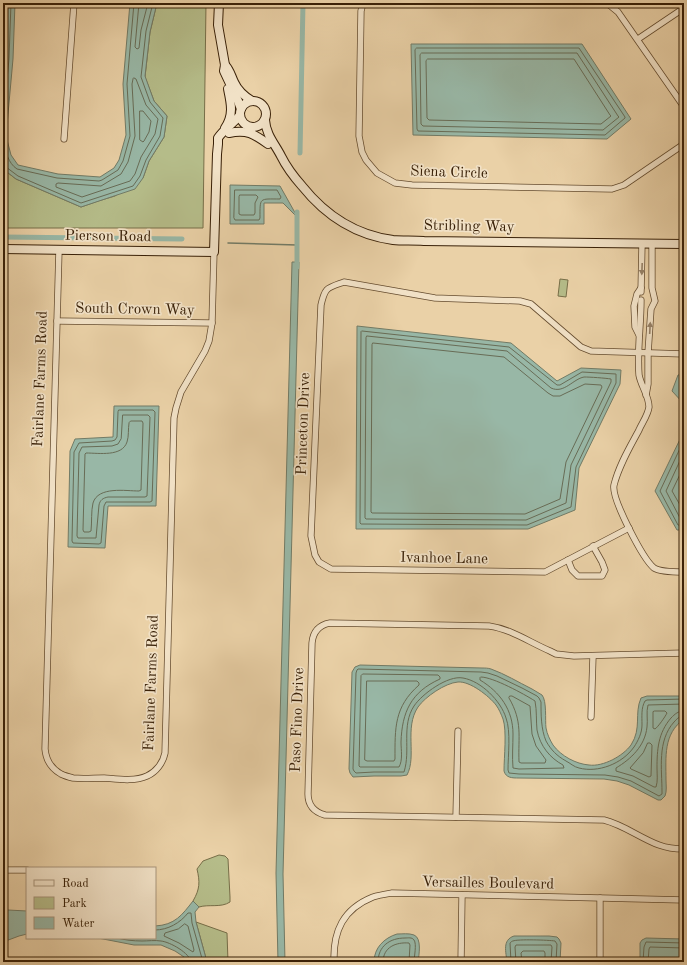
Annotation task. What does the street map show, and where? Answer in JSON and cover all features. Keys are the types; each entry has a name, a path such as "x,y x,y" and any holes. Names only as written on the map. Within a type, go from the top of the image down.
{"street":[{"path":"64,139 74,3"},
{"path":"219,3 218,25 225,65 224,71 232,107 226,132 249,132 268,144"},
{"name":"Siena Circle","path":"363,3 361,11 359,136 362,152 366,160 377,173 395,183 412,185 612,189 624,185 684,144"},
{"path":"608,3 618,12 638,39 684,107"},
{"path":"638,39 684,8"},
{"path":"225,65 242,94 252,101 261,103 265,108 266,114 260,125 250,126 241,120 238,100 225,75"},
{"path":"240,112 246,103 252,101"},
{"name":"Fairlane Farms Road","path":"59,250 45,754 55,770 68,777 135,779 146,777 155,771 161,763 165,752 174,418 180,393 205,351 209,341 212,323 218,144 222,141 226,132 240,112"},
{"name":"Stribling Way","path":"264,120 268,136 287,167 312,198 326,212 359,231 394,240 684,244"},
{"name":"Fairlane Farms Road","path":"226,132 236,128 250,126"},
{"name":"Stribling Way","path":"250,126 260,133 277,157 284,162"},
{"path":"642,244 639,377 649,408 618,473 613,487 616,500 629,528 644,555 655,569 671,572 684,572"},
{"path":"646,395 648,384 650,309 655,301 652,288 652,244"},
{"name":"Pierson Road","path":"3,249 214,252"},
{"name":"Princeton Drive","path":"319,562 315,555 311,536 321,305 323,294 329,287 344,282 435,298 520,301 531,304 581,347 592,351 639,353"},
{"path":"640,336 635,327 634,306 637,294 641,294"},
{"path":"634,306 652,307"},
{"name":"South Crown Way","path":"57,321 212,323"},
{"path":"639,353 684,354"},
{"name":"Ivanhoe Lane","path":"319,562 331,569 545,572 629,528"},
{"path":"568,560 572,570 578,576 602,576 605,570 593,546"},
{"name":"Paso Fino Drive","path":"684,653 574,656 556,654 509,631 497,627 330,622 317,630 313,636 312,643 308,786 308,798 312,808 325,815 604,820 620,825 667,848 684,849"},
{"path":"592,656 592,717"},
{"path":"456,817 458,732"},
{"path":"3,870 26,870"},
{"name":"Versailles Boulevard","path":"334,962 334,948 338,931 346,916 359,904 375,896 392,894 684,900"},
{"path":"461,962 462,895"},
{"path":"600,898 600,962"}],"green space":[{"path":"157,3 206,3 203,228 3,228 3,169 16,179 81,207 115,196 143,178 149,161 164,137 167,116 154,101 145,77 150,32"},
{"path":"560,279 568,280 566,297 558,296"},
{"path":"219,855 225,856 228,859 230,902 223,905 199,907 193,901 199,885 197,869 203,861"},
{"path":"196,922 227,933 228,962 207,962"}],"water":[{"path":"3,3 15,3 13,59 6,136 11,155 18,165 58,174 100,177 114,168 119,160 126,135 123,84 130,3 157,3 150,32 145,76 154,101 167,116 164,137 149,161 143,178 135,189 81,207 16,179 3,169"},
{"path":"411,44 582,44 631,119 607,139 413,135"},
{"path":"230,185 280,186 298,218 283,203 264,203 264,224 230,224"},
{"path":"292,262 299,262 283,874 285,962 278,962 276,873"},
{"path":"357,326 511,343 557,381 581,368 621,370 620,384 579,468 575,510 528,529 356,529"},
{"path":"684,374 684,404 672,391 678,375"},
{"path":"114,406 159,406 156,506 108,506 105,548 68,547 70,451 75,439 113,437"},
{"path":"684,431 684,530 677,530 655,491"},
{"path":"360,665 485,668 501,673 542,695 545,706 546,730 553,745 560,753 569,759 589,765 600,764 612,760 618,757 631,745 636,733 638,710 641,698 647,696 684,696 684,719 672,732 667,746 665,796 661,800 658,800 629,785 604,779 512,778 508,776 504,771 504,724 499,710 493,701 479,690 463,682 447,685 436,691 425,699 418,707 412,724 411,759 407,775 353,777 349,769 352,672 355,667"},
{"path":"193,901 199,907 195,912 196,922 207,962 188,962 184,957 175,951 161,945 134,945 103,939 156,939 156,926 168,924 181,915"},
{"path":"3,911 26,911 26,934 3,942"},
{"path":"397,934 410,934 417,937 419,943 418,962 374,962 374,957 381,944 388,938"},
{"path":"514,936 557,937 561,943 560,962 507,962 506,943"},
{"path":"646,938 684,939 684,962 640,962 640,943"}],"waterway":[{"path":"300,153 303,3"},
{"path":"297,212 297,267"},
{"path":"3,237 182,239"},
{"path":"228,243 297,245"}]}
